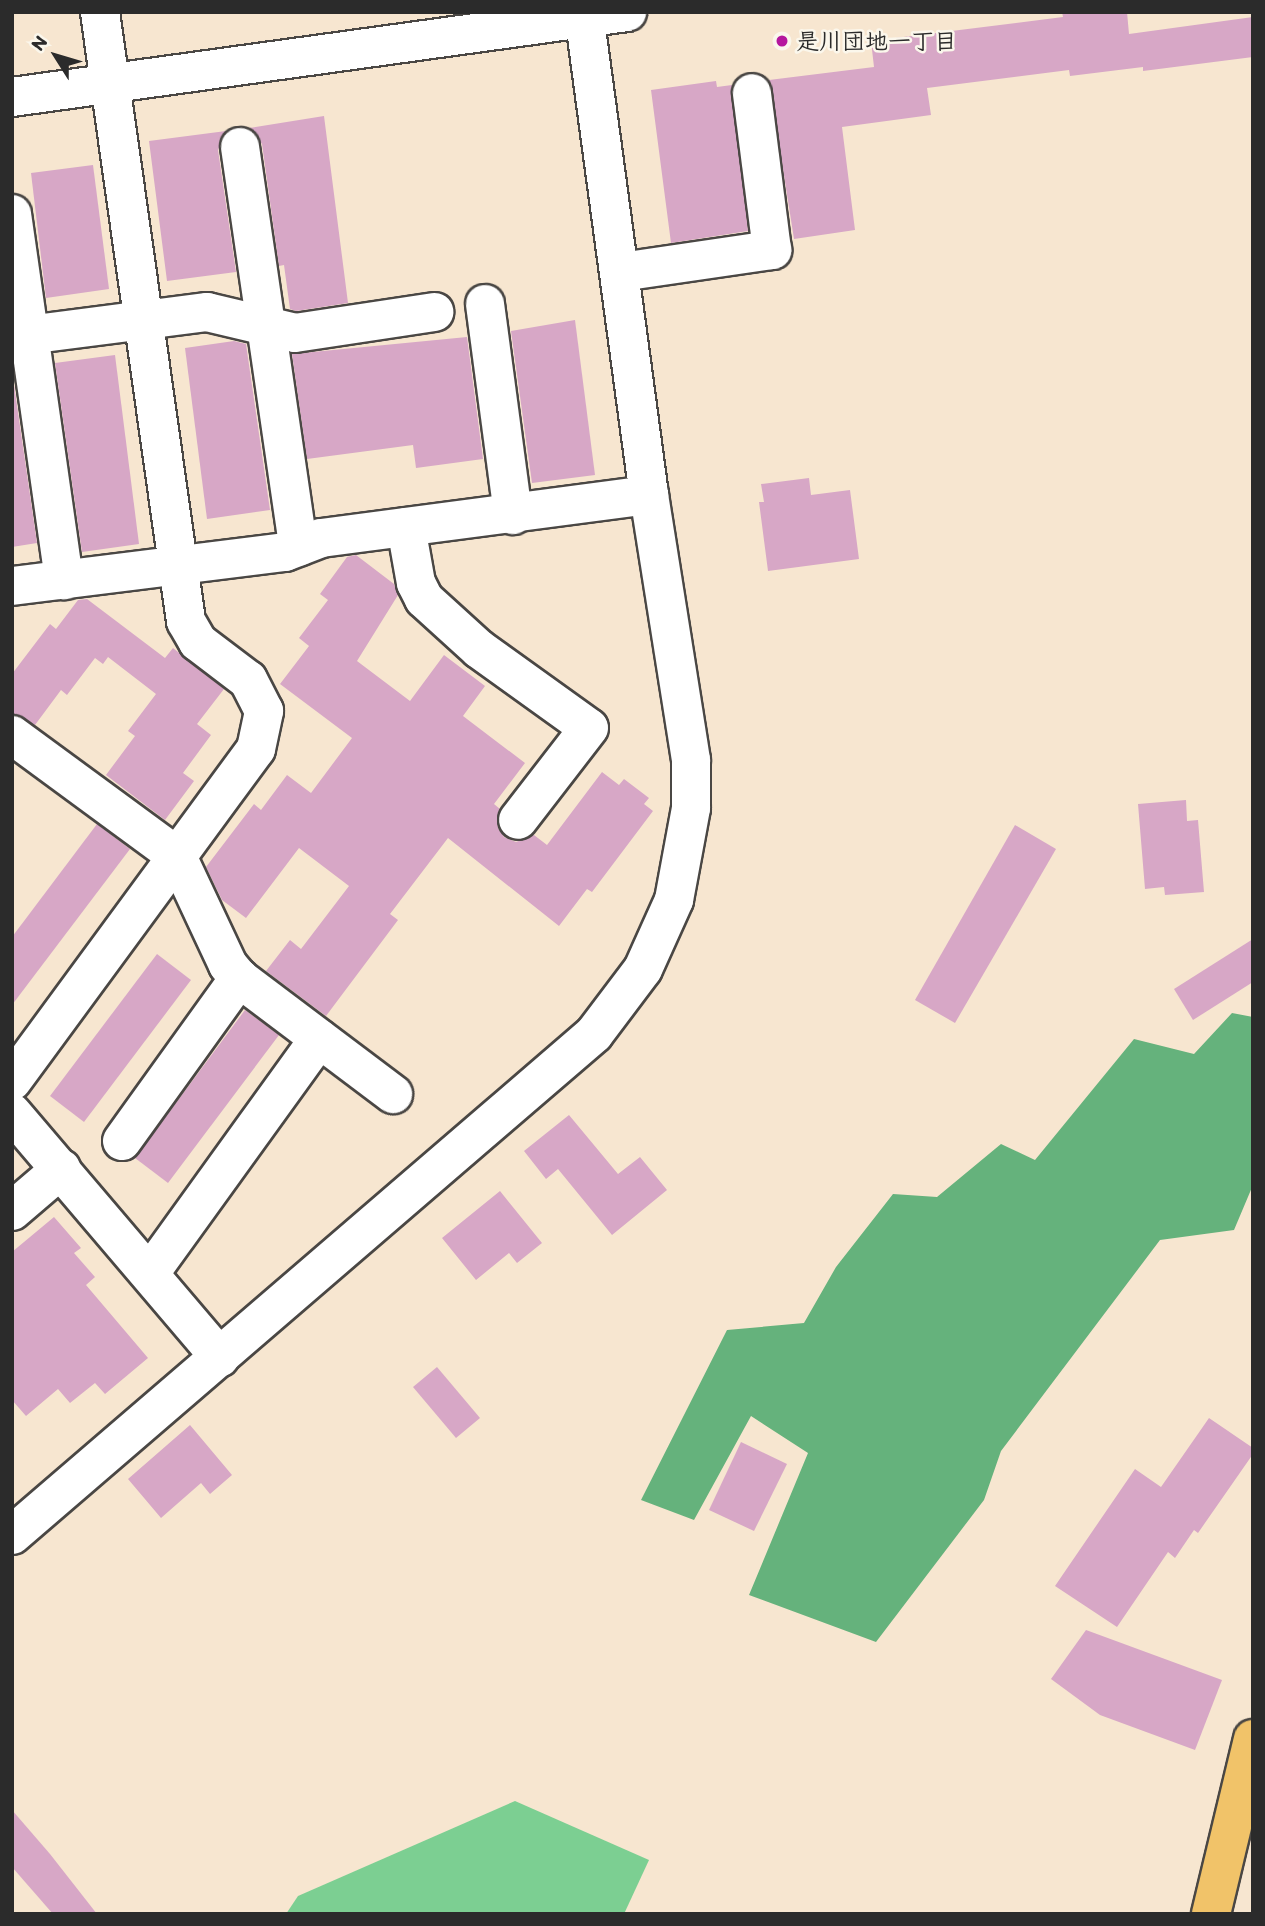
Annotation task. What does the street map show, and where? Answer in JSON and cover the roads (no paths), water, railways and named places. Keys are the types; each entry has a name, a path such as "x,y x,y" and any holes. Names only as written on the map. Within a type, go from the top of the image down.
{"main road":[{"path":"1211,1914 1253,1739"}],"street":[{"path":"12,1081 256,749 264,711 248,680 189,631 177,565 100,12"},
{"path":"12,97 584,15 627,12"},
{"path":"12,1535 594,1034 643,970 674,900 691,807 691,760 649,495 621,272 584,15"},
{"path":"621,272 772,250 751,93"},
{"path":"240,147 298,547"},
{"path":"12,214 20,336 64,580"},
{"path":"485,304 513,516"},
{"path":"20,336 207,312 234,315 266,328 295,333 434,312"},
{"path":"12,586 298,547 321,538 513,516 649,495"},
{"path":"406,527 416,583 424,599 479,649 589,728 519,820"},
{"path":"12,735 177,856 228,965 239,978 393,1094"},
{"path":"122,1141 239,978"},
{"path":"150,1273 319,1039"},
{"path":"12,1113 220,1357"},
{"path":"12,1210 61,1169"}],"place":[{"name":"是川団地一丁目","path":"782,41"}]}
